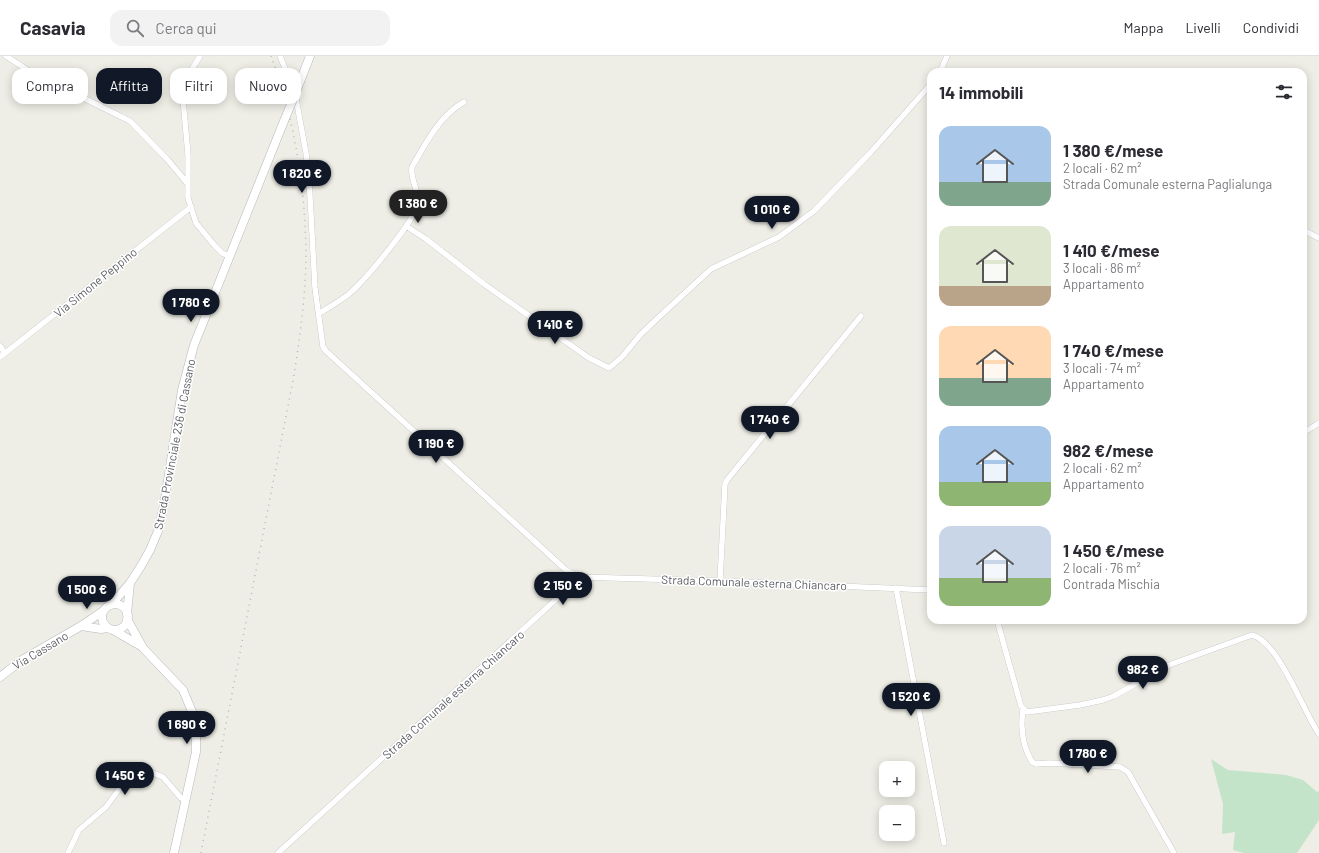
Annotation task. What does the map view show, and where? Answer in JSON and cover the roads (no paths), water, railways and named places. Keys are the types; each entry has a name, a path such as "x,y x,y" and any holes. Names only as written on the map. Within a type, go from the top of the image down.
{"main road":[{"name":"Strada Provinciale 236 di Cassano","path":"301,78 310,56"},
{"name":"Strada Provinciale 236 di Cassano","path":"111,605 130,583 147,555 158,531 163,512 186,375 197,334 291,104"},
{"path":"81,626 101,629 121,629 126,623 130,583"},
{"path":"143,648 105,626 102,619 103,611 111,605 119,605 123,607 143,648 183,690 192,709 196,732 196,752 174,853"},
{"name":"Via Cassano","path":"0,677 22,660 81,626 103,611"}],"street":[{"path":"6,56 29,70 130,121 167,159 188,184"},
{"path":"200,56 182,88 188,155 188,198 199,229 222,253 229,256"},
{"path":"280,56 284,68"},
{"path":"942,68 947,56"},
{"path":"406,226 426,239 484,284 589,358 610,368 622,358 641,334 658,317 711,269 779,236 814,211 862,162 927,89"},
{"path":"320,313 354,289 387,251 406,226 416,210 418,203 411,172 412,167 437,126 448,113 464,102"},
{"path":"296,104 310,178 315,288 320,313 322,341 326,351 566,570 578,577"},
{"name":"Via Simone Peppino","path":"3,355 190,207"},
{"path":"1307,232 1319,238"},
{"path":"720,581 727,480 861,316"},
{"path":"0,346 3,355"},
{"path":"1307,430 1319,423"},
{"name":"Strada Comunale esterna Chiancaro","path":"278,853 574,583 578,577 927,590"},
{"path":"896,588 944,843"},
{"path":"997,624 1023,710 1021,730 1023,743 1032,762 1036,764 1049,763 1125,769 1132,778 1174,853"},
{"path":"1023,710 1032,712 1103,700 1114,696 1169,665 1252,635 1257,637 1277,657 1319,734"},
{"path":"68,853 79,830 106,806 136,766 163,777 181,798 186,799"}],"railway":[{"path":"201,853 294,375 303,304 306,260 304,208 298,156 287,105 271,56"}]}
